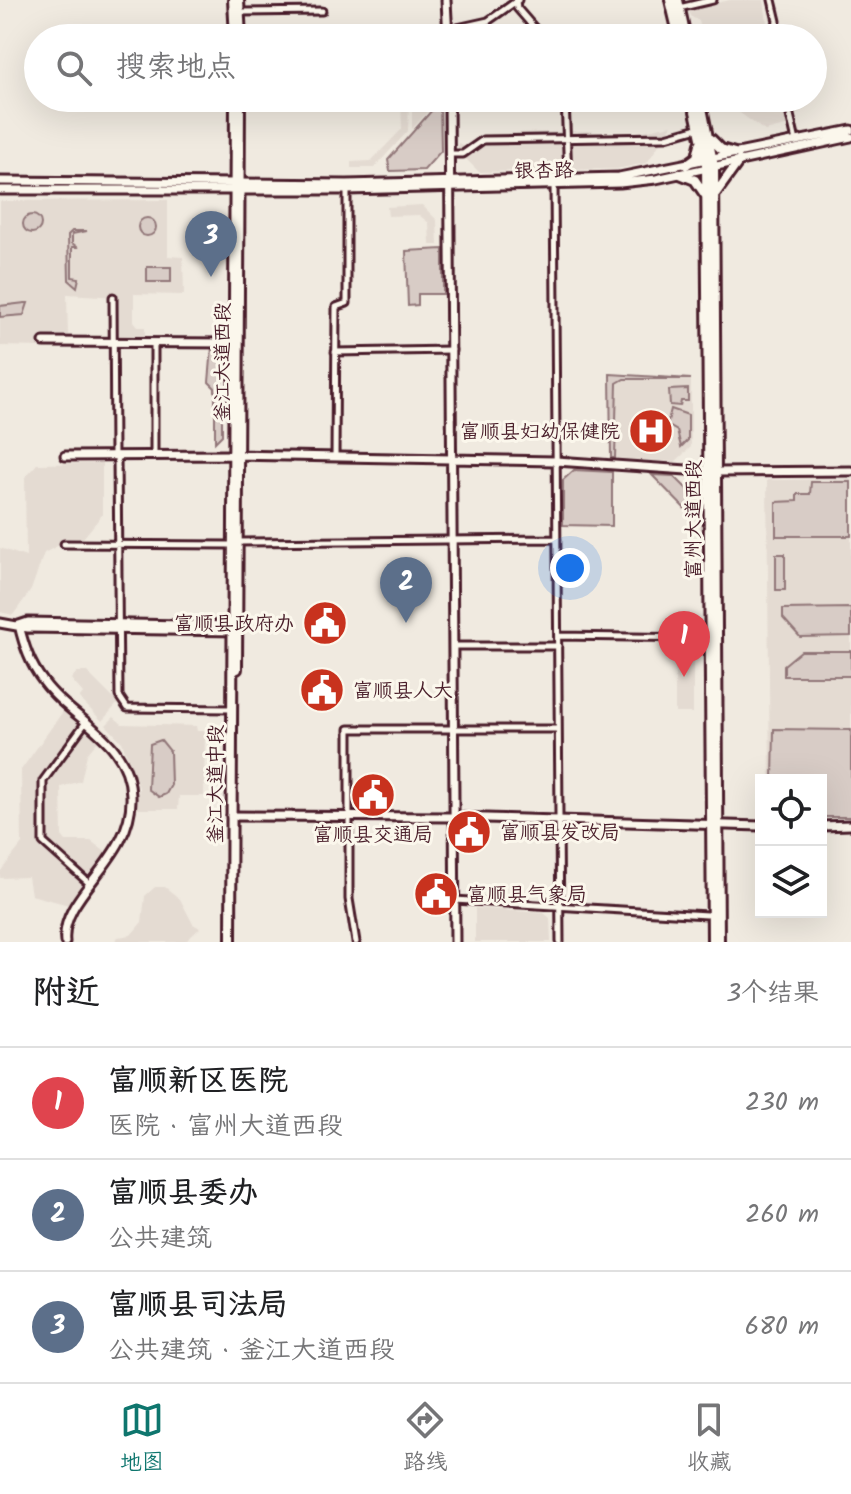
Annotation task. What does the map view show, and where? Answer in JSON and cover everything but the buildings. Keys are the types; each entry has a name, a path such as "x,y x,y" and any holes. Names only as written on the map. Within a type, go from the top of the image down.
{"main road":[{"path":"236,0 240,12 239,24"},
{"path":"236,0 237,24"},
{"path":"670,0 676,24"},
{"path":"678,4 683,24"},
{"name":"釜江大道西段","path":"235,628 238,112"},
{"name":"富州大道西段","path":"696,112 710,163 715,826 719,942"},
{"name":"富州大道西段","path":"701,112 702,132"},
{"path":"680,174 695,180 710,197 738,157 721,149 702,132"},
{"path":"686,165 697,157 702,132"},
{"name":"釜江大道西段","path":"235,455 233,343 237,186"},
{"name":"釜江大道中段","path":"234,816 232,709 235,628"},
{"name":"釜江大道中段","path":"234,942 235,628"},
{"name":"富州大道西段","path":"712,942 715,826"}],"street":[{"path":"446,0 447,24"},
{"path":"678,4 713,0"},
{"path":"772,0 776,24"},
{"path":"479,24 516,1 517,8 531,24"},
{"path":"240,12 322,11"},
{"path":"449,112 455,942"},
{"path":"566,112 568,179"},
{"path":"789,112 796,141"},
{"name":"银杏路","path":"738,157 851,130"},
{"path":"450,155 463,154 483,140 567,136 666,137 702,132"},
{"name":"银杏路","path":"554,183 710,163 851,137"},
{"name":"银杏路","path":"237,186 639,182 680,174 710,163"},
{"path":"0,181 237,186"},
{"path":"554,183 560,942"},
{"name":"银杏路","path":"237,186 347,190 450,184"},
{"path":"0,190 237,186"},
{"path":"335,457 336,307 347,303 347,190"},
{"path":"113,297 119,696 127,708 232,709"},
{"path":"44,342 233,343"},
{"path":"154,342 154,456"},
{"path":"335,352 452,350"},
{"path":"65,456 235,455 556,461 712,471 851,471"},
{"path":"64,544 557,539"},
{"path":"0,623 235,628"},
{"path":"19,625 29,659 43,682 114,747 131,792 118,846 70,910 64,931 65,942"},
{"path":"558,636 705,638"},
{"path":"453,646 558,646"},
{"path":"86,722 43,781 43,842 91,885"},
{"path":"356,942 349,899 349,729 558,729"},
{"path":"234,816 559,819 755,826"},
{"path":"827,826 851,825"},
{"path":"454,900 707,915"}],"shaded area":[{"path":"730,0 764,0 767,24 700,24 690,16 688,9"},
{"path":"401,112 409,112 408,131 374,168 351,168 351,162 371,161 402,129"},
{"path":"412,112 427,112 412,129"},
{"path":"430,112 440,112 441,151 424,170 390,171 388,160"},
{"path":"739,112 786,112 789,125 765,131"},
{"path":"672,125 647,163 617,169 479,172 458,151 458,143 465,146 483,134 585,131 627,134"},
{"path":"168,200 168,256 183,257 184,295 134,294 134,321 137,327 145,327 145,337 117,336 117,297 67,294 68,338 43,337 43,347 0,346 0,201"},
{"path":"422,205 437,220 438,245 430,245 429,223 419,215 388,216 387,207"},
{"path":"32,215 41,224 32,233 23,224"},
{"path":"147,218 156,227 147,236 138,227"},
{"path":"72,231 87,231 72,234 72,243 77,247 72,247 72,277 79,278 77,287 69,280 68,235"},
{"path":"443,249 443,294 418,294 418,305 408,306 406,251"},
{"path":"147,267 171,267 171,282 147,282"},
{"path":"28,303 24,315 0,317 0,306"},
{"path":"212,347 222,354 222,435 215,442 215,388 209,382"},
{"name":"富顺县妇幼保健院","path":"610,374 691,379 691,447 675,462 611,458"},
{"path":"610,374 691,379 624,379 617,383 615,458 611,458"},
{"path":"688,389 688,401 681,401 680,406 670,405 669,390"},
{"path":"671,409 688,415 688,440 681,447 677,431 667,425"},
{"path":"102,463 102,515 79,543 65,542 44,553 31,590 13,615 0,612 0,548 26,557 25,477 37,464"},
{"path":"574,470 612,472 612,526 563,525 563,480"},
{"path":"652,475 674,476 692,494 692,516"},
{"path":"851,479 851,818 827,818 827,774 770,774 767,480"},
{"path":"811,482 851,482 851,536 776,536 776,502 797,501 797,494 810,494"},
{"path":"776,554 785,554 785,590 776,590"},
{"path":"851,608 851,636 800,637 783,618 783,609"},
{"path":"675,642 693,642 693,713 675,713"},
{"path":"801,651 851,651 851,676 784,676 784,665"},
{"path":"77,672 87,672 118,703 102,721 79,698 83,693 71,679"},
{"path":"64,710 98,741 87,754 81,781 61,787 62,836 66,841 91,841 108,854 69,905 31,895 28,877 0,878 0,872 22,844 21,770"},
{"path":"114,717 122,724 196,726 197,731 205,731 204,796 179,796 178,809 136,809 139,788 122,742 106,725"},
{"path":"774,729 851,730 851,817 827,817 827,774 773,774"},
{"path":"161,740 170,751 171,785 166,794 159,797 148,789 150,744"},
{"path":"155,887 165,887 180,899 193,924 200,928 185,942 114,942 118,937 131,935 142,922 145,896"},
{"path":"475,908 544,913 550,918 551,942 475,942"}],"place":[{"name":"富顺县司法局","path":"211,277"},
{"name":"富顺县妇幼保健院","path":"651,431"},
{"name":"富顺县政府办","path":"325,623"},
{"name":"富顺县委办","path":"406,623"},
{"name":"富顺新区医院","path":"684,677"},
{"name":"富顺县人大","path":"322,690"},
{"name":"富顺县交通局","path":"373,795"},
{"name":"富顺县发改局","path":"469,832"},
{"name":"富顺县气象局","path":"436,894"}]}
